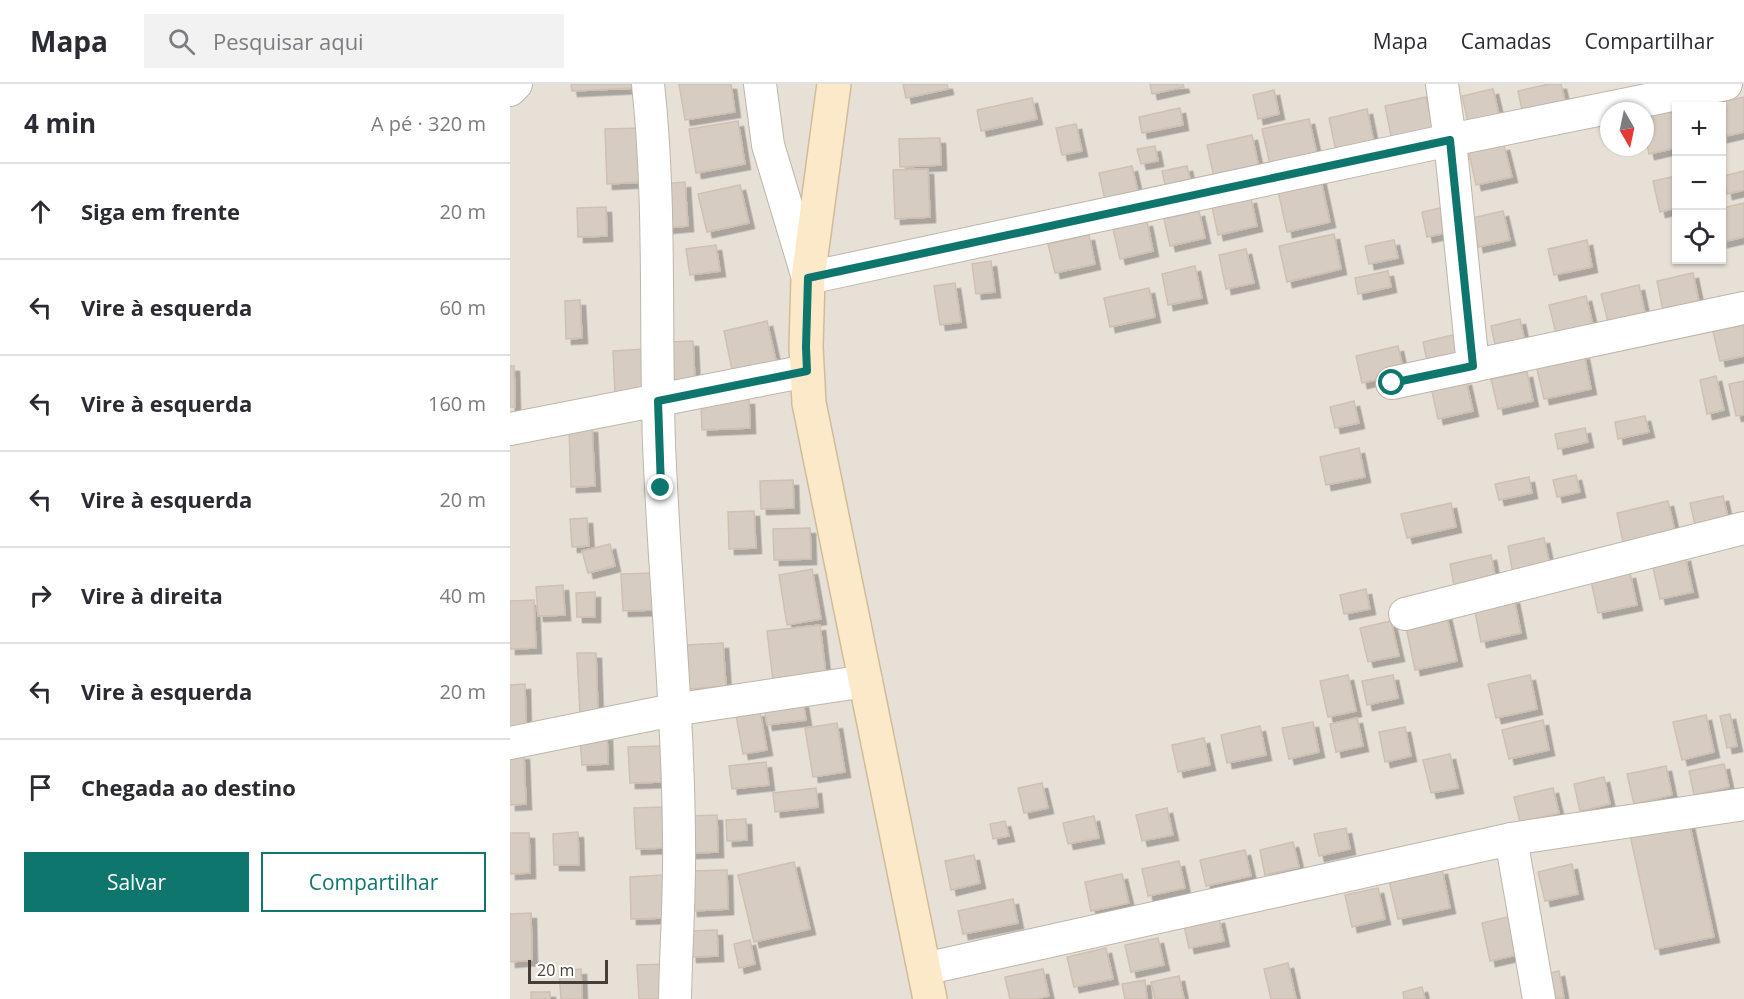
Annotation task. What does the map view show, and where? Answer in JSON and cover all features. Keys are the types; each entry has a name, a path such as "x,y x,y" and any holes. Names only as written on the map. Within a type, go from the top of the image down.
{"main road":[{"path":"834,84 808,278 806,347 809,403 927,984"}],"street":[{"path":"510,90 516,84"},
{"path":"648,84 654,136 658,401 679,838 675,999"},
{"path":"760,84 768,144 808,278 1450,140 1726,84"},
{"path":"1442,84 1450,140 1473,366"},
{"path":"1392,383 1744,308"},
{"path":"510,429 807,371"},
{"path":"1405,614 1744,528"},
{"path":"510,743 674,710 866,681"},
{"path":"927,984 1511,839 1744,804"},
{"path":"1511,839 1539,999"}],"shaded area":[{"path":"510,84 1744,84 1744,999 510,999"}],"building":[{"path":"571,84 634,84 635,88 572,91"},
{"path":"679,84 731,84 735,112 685,120"},
{"path":"903,84 947,84 948,89 906,98"},
{"path":"1150,84 1183,84 1184,87 1152,94"},
{"path":"1549,84 1561,84 1567,110 1524,119 1518,91"},
{"path":"1493,89 1500,119 1469,126 1462,96"},
{"path":"1274,90 1279,114 1258,119 1253,95"},
{"path":"1426,97 1434,131 1392,140 1385,106"},
{"path":"1744,97 1744,132 1726,136 1726,102 1722,102"},
{"path":"1032,98 1037,119 981,131 977,110"},
{"path":"1672,107 1672,149 1654,153 1654,110"},
{"path":"1180,108 1183,125 1142,133 1139,117"},
{"path":"1367,109 1375,148 1337,156 1329,118"},
{"path":"1309,119 1318,159 1271,169 1262,129"},
{"path":"738,121 745,164 696,173 689,129"},
{"path":"1076,124 1082,151 1062,155 1056,128"},
{"path":"642,128 644,182 607,184 605,129"},
{"path":"1252,135 1260,173 1215,182 1207,145"},
{"path":"940,138 941,165 900,167 899,139"},
{"path":"1504,145 1512,177 1476,185 1469,153"},
{"path":"1155,146 1158,161 1141,164 1137,149"},
{"path":"1132,166 1139,197 1106,204 1099,173"},
{"path":"1187,166 1192,187 1167,193 1162,171"},
{"path":"928,169 930,217 895,219 893,170"},
{"path":"1744,171 1744,190 1727,194 1726,175"},
{"path":"1320,176 1330,222 1287,232 1277,186"},
{"path":"1672,177 1672,209 1660,212 1653,181"},
{"path":"685,182 688,226 666,228 662,184"},
{"path":"740,185 749,223 707,232 698,194"},
{"path":"1251,198 1257,226 1218,235 1212,207"},
{"path":"1744,203 1744,237 1726,241 1726,207"},
{"path":"606,207 607,236 578,237 577,208"},
{"path":"1445,207 1450,232 1427,237 1422,212"},
{"path":"1199,211 1205,238 1170,246 1164,219"},
{"path":"1503,211 1510,240 1478,247 1472,218"},
{"path":"1147,221 1153,251 1120,259 1113,229"},
{"path":"1334,234 1341,269 1287,282 1279,246"},
{"path":"1089,235 1095,264 1055,273 1048,244"},
{"path":"1394,240 1398,258 1369,264 1365,246"},
{"path":"1587,240 1592,267 1554,275 1548,249"},
{"path":"716,245 720,271 690,275 686,249"},
{"path":"1246,249 1254,283 1226,289 1219,255"},
{"path":"991,261 995,292 976,294 972,264"},
{"path":"1195,266 1202,298 1168,305 1162,274"},
{"path":"1388,271 1391,287 1358,294 1355,278"},
{"path":"1693,273 1700,307 1664,315 1657,281"},
{"path":"955,283 961,322 940,325 934,286"},
{"path":"1639,285 1646,318 1609,326 1601,294"},
{"path":"1149,288 1155,317 1110,327 1104,298"},
{"path":"1586,296 1593,325 1556,333 1549,305"},
{"path":"580,300 582,338 566,339 565,301"},
{"path":"1520,319 1525,343 1496,349 1491,326"},
{"path":"1744,320 1744,356 1720,361 1712,327"},
{"path":"767,321 778,370 734,379 724,331"},
{"path":"1453,335 1458,359 1428,365 1423,342"},
{"path":"693,341 695,382 671,383 669,342"},
{"path":"1398,346 1404,373 1362,383 1356,356"},
{"path":"645,349 646,392 615,394 613,351"},
{"path":"1584,354 1591,389 1544,399 1536,365"},
{"path":"510,366 514,366 515,407 510,407"},
{"path":"1527,372 1533,401 1498,409 1491,379"},
{"path":"1716,376 1724,410 1707,414 1700,380"},
{"path":"1466,380 1473,411 1438,419 1431,387"},
{"path":"1744,381 1744,415 1736,416 1729,384"},
{"path":"749,399 750,428 702,430 701,401"},
{"path":"1354,401 1359,423 1335,428 1330,407"},
{"path":"1645,416 1649,432 1618,439 1615,422"},
{"path":"592,427 595,486 571,487 569,428"},
{"path":"1585,428 1588,442 1558,449 1555,434"},
{"path":"1359,448 1365,477 1326,485 1320,457"},
{"path":"1576,475 1580,492 1557,497 1553,480"},
{"path":"1529,477 1532,493 1499,500 1495,484"},
{"path":"793,480 794,508 761,509 760,481"},
{"path":"1723,496 1729,522 1696,529 1690,503"},
{"path":"1668,501 1676,536 1624,547 1617,513"},
{"path":"1451,503 1456,527 1407,538 1401,514"},
{"path":"754,511 756,548 729,549 728,512"},
{"path":"587,518 589,546 572,547 570,519"},
{"path":"810,528 811,559 774,560 773,529"},
{"path":"1544,538 1550,566 1513,574 1508,546"},
{"path":"610,544 615,566 588,573 582,551"},
{"path":"1491,555 1496,581 1455,591 1450,564"},
{"path":"1685,556 1693,592 1660,599 1652,563"},
{"path":"812,569 821,619 787,625 779,575"},
{"path":"654,573 655,610 623,611 621,574"},
{"path":"1630,573 1637,605 1598,613 1591,581"},
{"path":"563,585 565,615 538,616 536,587"},
{"path":"1366,589 1370,609 1344,614 1340,595"},
{"path":"595,592 595,617 577,617 576,593"},
{"path":"1514,598 1521,633 1481,642 1474,607"},
{"path":"534,600 536,648 510,649 510,601"},
{"path":"1446,613 1457,661 1415,670 1405,622"},
{"path":"1391,621 1399,656 1368,662 1360,628"},
{"path":"820,625 826,675 773,681 767,631"},
{"path":"723,643 726,686 689,689 687,645"},
{"path":"577,653 596,653 598,713 580,714"},
{"path":"1348,675 1356,711 1328,717 1320,681"},
{"path":"1393,675 1398,698 1367,705 1362,681"},
{"path":"1530,675 1537,709 1496,718 1488,684"},
{"path":"525,684 526,728 510,729 510,685"},
{"path":"803,702 806,720 767,725 764,707"},
{"path":"760,711 767,750 743,754 736,715"},
{"path":"1730,714 1737,746 1727,748 1720,716"},
{"path":"1706,715 1714,752 1682,760 1673,722"},
{"path":"1357,718 1363,746 1336,752 1330,724"},
{"path":"1543,720 1549,750 1509,759 1502,730"},
{"path":"1313,722 1319,752 1289,759 1282,728"},
{"path":"837,723 845,772 813,777 805,728"},
{"path":"1260,726 1266,755 1227,763 1221,735"},
{"path":"1405,727 1411,756 1385,762 1379,732"},
{"path":"607,735 608,764 582,765 580,736"},
{"path":"1204,738 1210,765 1178,772 1172,745"},
{"path":"661,746 662,782 630,783 628,747"},
{"path":"524,754 526,804 510,805 510,755"},
{"path":"1450,754 1458,788 1431,793 1423,760"},
{"path":"766,762 769,785 732,789 729,766"},
{"path":"1724,764 1729,787 1694,795 1689,771"},
{"path":"1666,766 1672,795 1634,804 1627,774"},
{"path":"1604,777 1610,804 1580,811 1574,784"},
{"path":"1042,783 1048,808 1024,813 1018,788"},
{"path":"816,788 818,807 775,812 773,793"},
{"path":"1553,788 1559,813 1520,822 1514,797"},
{"path":"662,807 664,848 636,849 634,808"},
{"path":"1167,808 1173,835 1142,841 1136,815"},
{"path":"717,815 718,852 691,853 689,816"},
{"path":"1094,816 1099,838 1068,844 1063,823"},
{"path":"746,819 747,840 727,841 726,820"},
{"path":"1005,821 1009,836 993,839 990,824"},
{"path":"1689,822 1714,937 1655,949 1630,835"},
{"path":"1346,828 1350,849 1319,856 1314,834"},
{"path":"578,832 579,865 554,865 553,834"},
{"path":"510,833 529,833 530,873 510,874"},
{"path":"1293,842 1299,867 1265,875 1260,850"},
{"path":"1245,850 1251,876 1206,886 1200,860"},
{"path":"974,855 980,883 951,890 945,861"},
{"path":"1179,861 1185,888 1148,896 1142,869"},
{"path":"794,862 810,929 754,942 738,875"},
{"path":"1572,864 1578,894 1545,901 1538,872"},
{"path":"1442,869 1450,908 1398,919 1389,880"},
{"path":"727,870 728,909 692,911 690,871"},
{"path":"1122,874 1129,903 1091,911 1085,882"},
{"path":"663,875 665,918 631,919 630,877"},
{"path":"1378,888 1385,919 1352,927 1345,895"},
{"path":"1013,899 1018,923 963,934 958,911"},
{"path":"531,913 532,960 510,962 510,914"},
{"path":"1512,916 1521,954 1490,961 1482,923"},
{"path":"1219,918 1224,941 1189,948 1184,926"},
{"path":"717,930 718,956 691,957 690,931"},
{"path":"1158,938 1164,965 1131,972 1125,945"},
{"path":"750,940 755,964 739,968 734,944"},
{"path":"1106,948 1113,979 1074,987 1067,957"},
{"path":"1288,963 1296,999 1271,999 1264,969"},
{"path":"667,964 668,999 639,999 637,965"},
{"path":"581,969 582,999 561,999 559,971"},
{"path":"1043,969 1049,996 1036,999 1010,999 1005,977"},
{"path":"1559,971 1564,998 1547,999 1542,975"},
{"path":"1179,976 1184,999 1155,999 1151,982"},
{"path":"1145,980 1147,999 1125,999 1122,984"},
{"path":"1422,987 1425,999 1404,999 1403,992"},
{"path":"531,992 550,992 550,999 531,999"}],"route":[{"path":"661,488 658,401 807,371 808,278 1450,140 1473,366 1392,383"}]}
